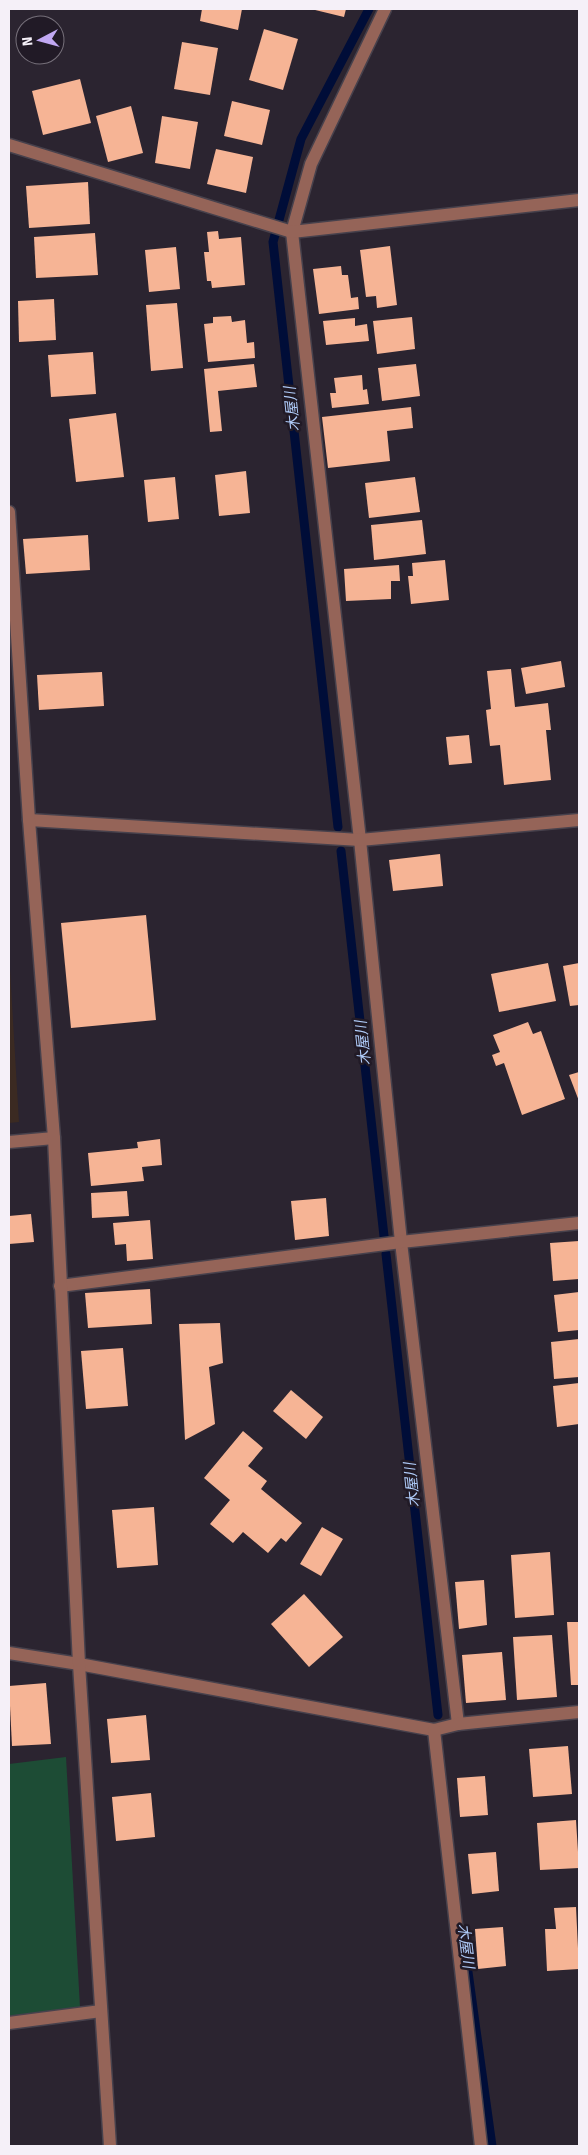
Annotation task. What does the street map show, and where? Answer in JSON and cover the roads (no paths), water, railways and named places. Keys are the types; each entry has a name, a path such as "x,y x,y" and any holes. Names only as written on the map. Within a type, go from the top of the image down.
{"street":[{"path":"385,9 312,164 289,231 360,840 401,1242 458,1724"},
{"path":"9,145 289,231 579,200"},
{"path":"9,512 29,820 54,1138 78,1664 110,2146"},
{"path":"29,820 360,840 579,820"},
{"path":"9,1142 54,1138"},
{"path":"60,1286 401,1242 579,1223"},
{"path":"9,1653 434,1730 458,1724 579,1712"},
{"path":"434,1730 480,2146"},
{"path":"9,2023 101,2011"}],"waterway":[{"name":"木屋川","path":"338,827 273,242 301,139 369,9"},
{"name":"木屋川","path":"341,851 384,1236"},
{"name":"木屋川","path":"386,1254 438,1715"},
{"name":"木屋川","path":"464,1943 492,2146"}]}
